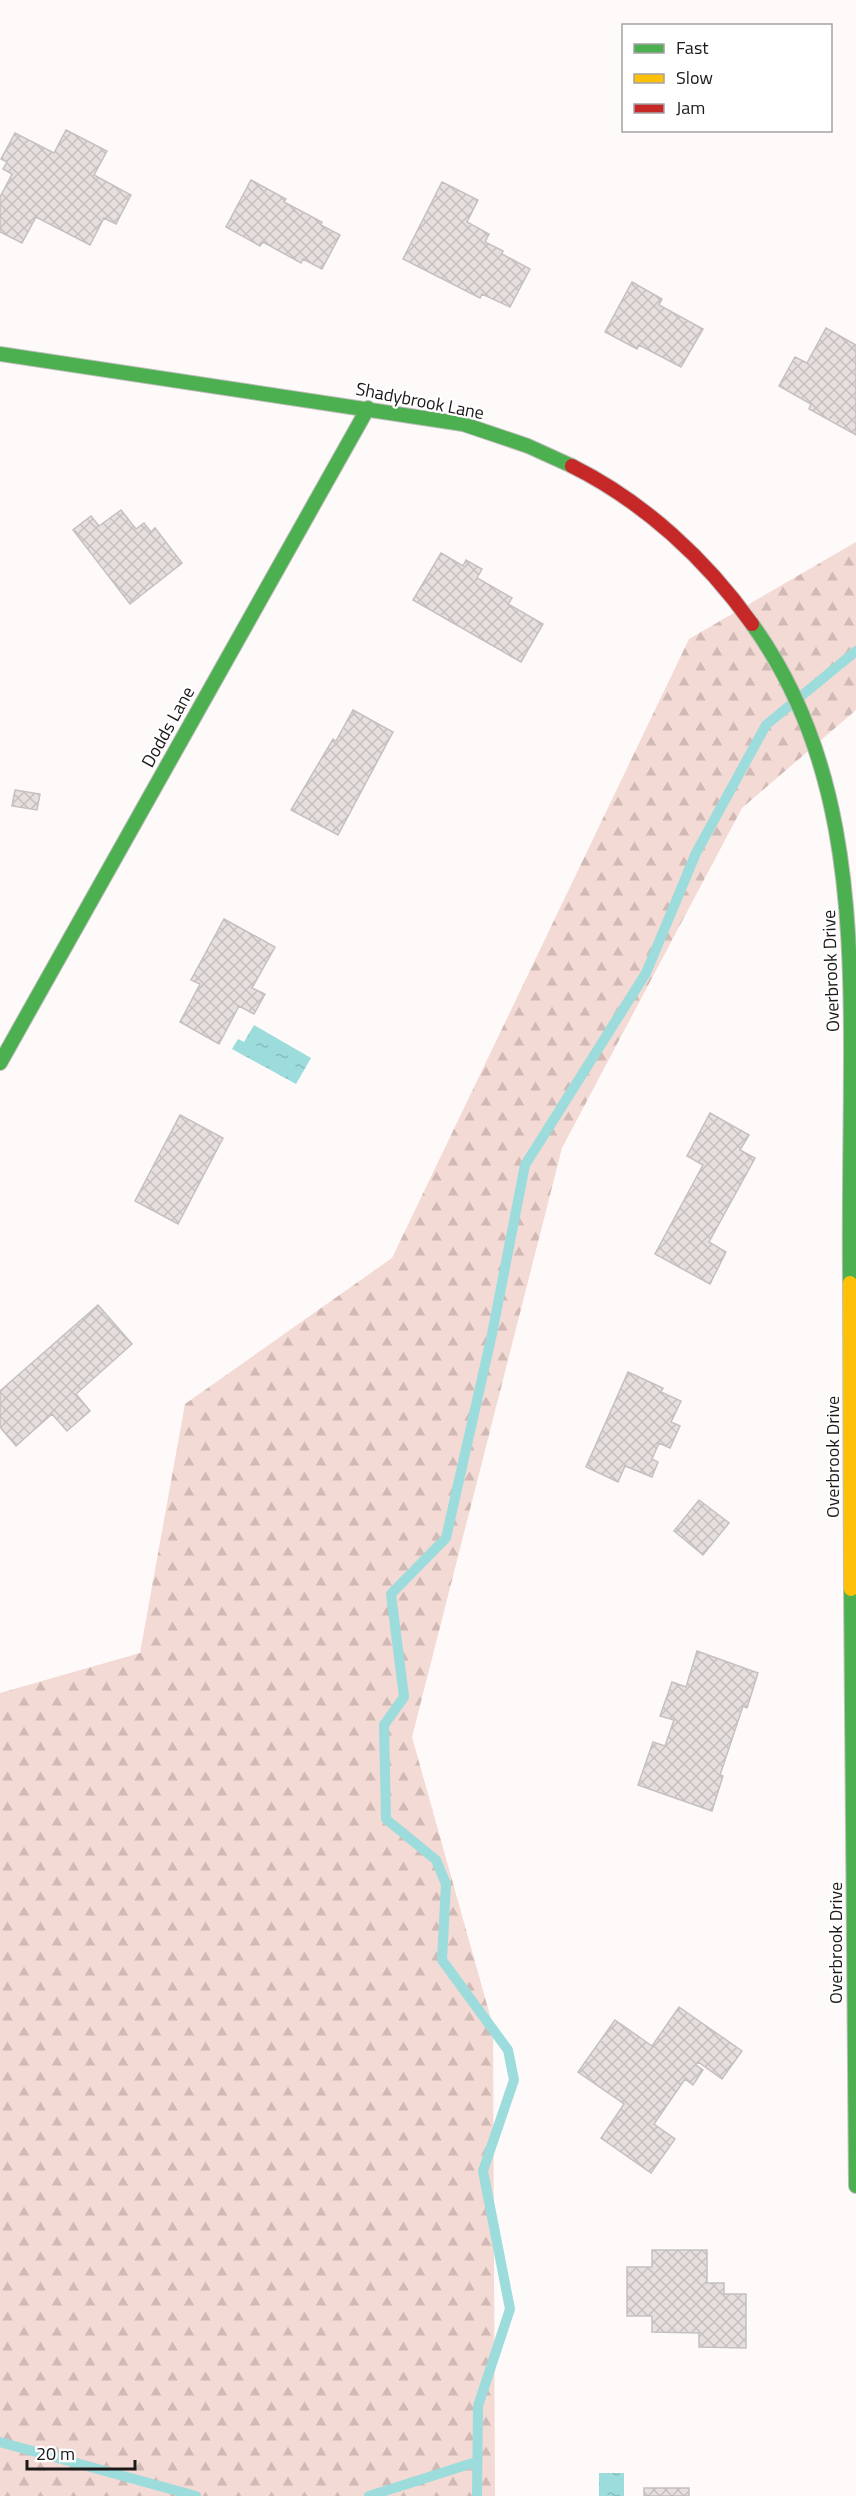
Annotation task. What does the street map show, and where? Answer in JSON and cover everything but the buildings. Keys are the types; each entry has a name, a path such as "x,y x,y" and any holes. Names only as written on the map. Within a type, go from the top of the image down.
{"street":[{"name":"Shadybrook Lane","path":"0,354 463,424 523,443 588,474 640,509 688,549 757,629 787,681 811,732"},
{"name":"Dodds Lane","path":"0,1063 368,408"},
{"name":"Overbrook Drive","path":"811,732 824,768 839,829 851,956 850,1346 856,2186"}],"green space":[{"path":"856,542 856,710 742,808 562,1148 412,1737 493,2026 495,2496 0,2496 0,1693 140,1653 185,1404 392,1258 689,639"}],"water":[{"path":"254,1025 311,1058 296,1084 232,1049 238,1039 244,1042"},
{"path":"599,2473 624,2473 624,2496 599,2496"}],"waterway":[{"path":"477,2496 478,2406 510,2309 483,2171 514,2080 508,2050 442,1960 446,1884 436,1860 386,1819 384,1725 404,1697 391,1594 446,1538 492,1334 525,1165 646,973 696,853 766,725 856,651"},
{"path":"0,2442 196,2496"},
{"path":"369,2496 476,2462"}],"traffic: fast":[{"path":"0,354 463,424 528,446 572,466"},
{"path":"0,1063 368,408"},
{"path":"752,624 782,672 806,723 823,775 836,828 844,883 850,995 850,1283"},
{"path":"851,1589 856,2186"}],"traffic: slow":[{"path":"850,1283 851,1589"}],"traffic: jam":[{"path":"572,466 599,480 672,534 715,577 752,624"}]}
